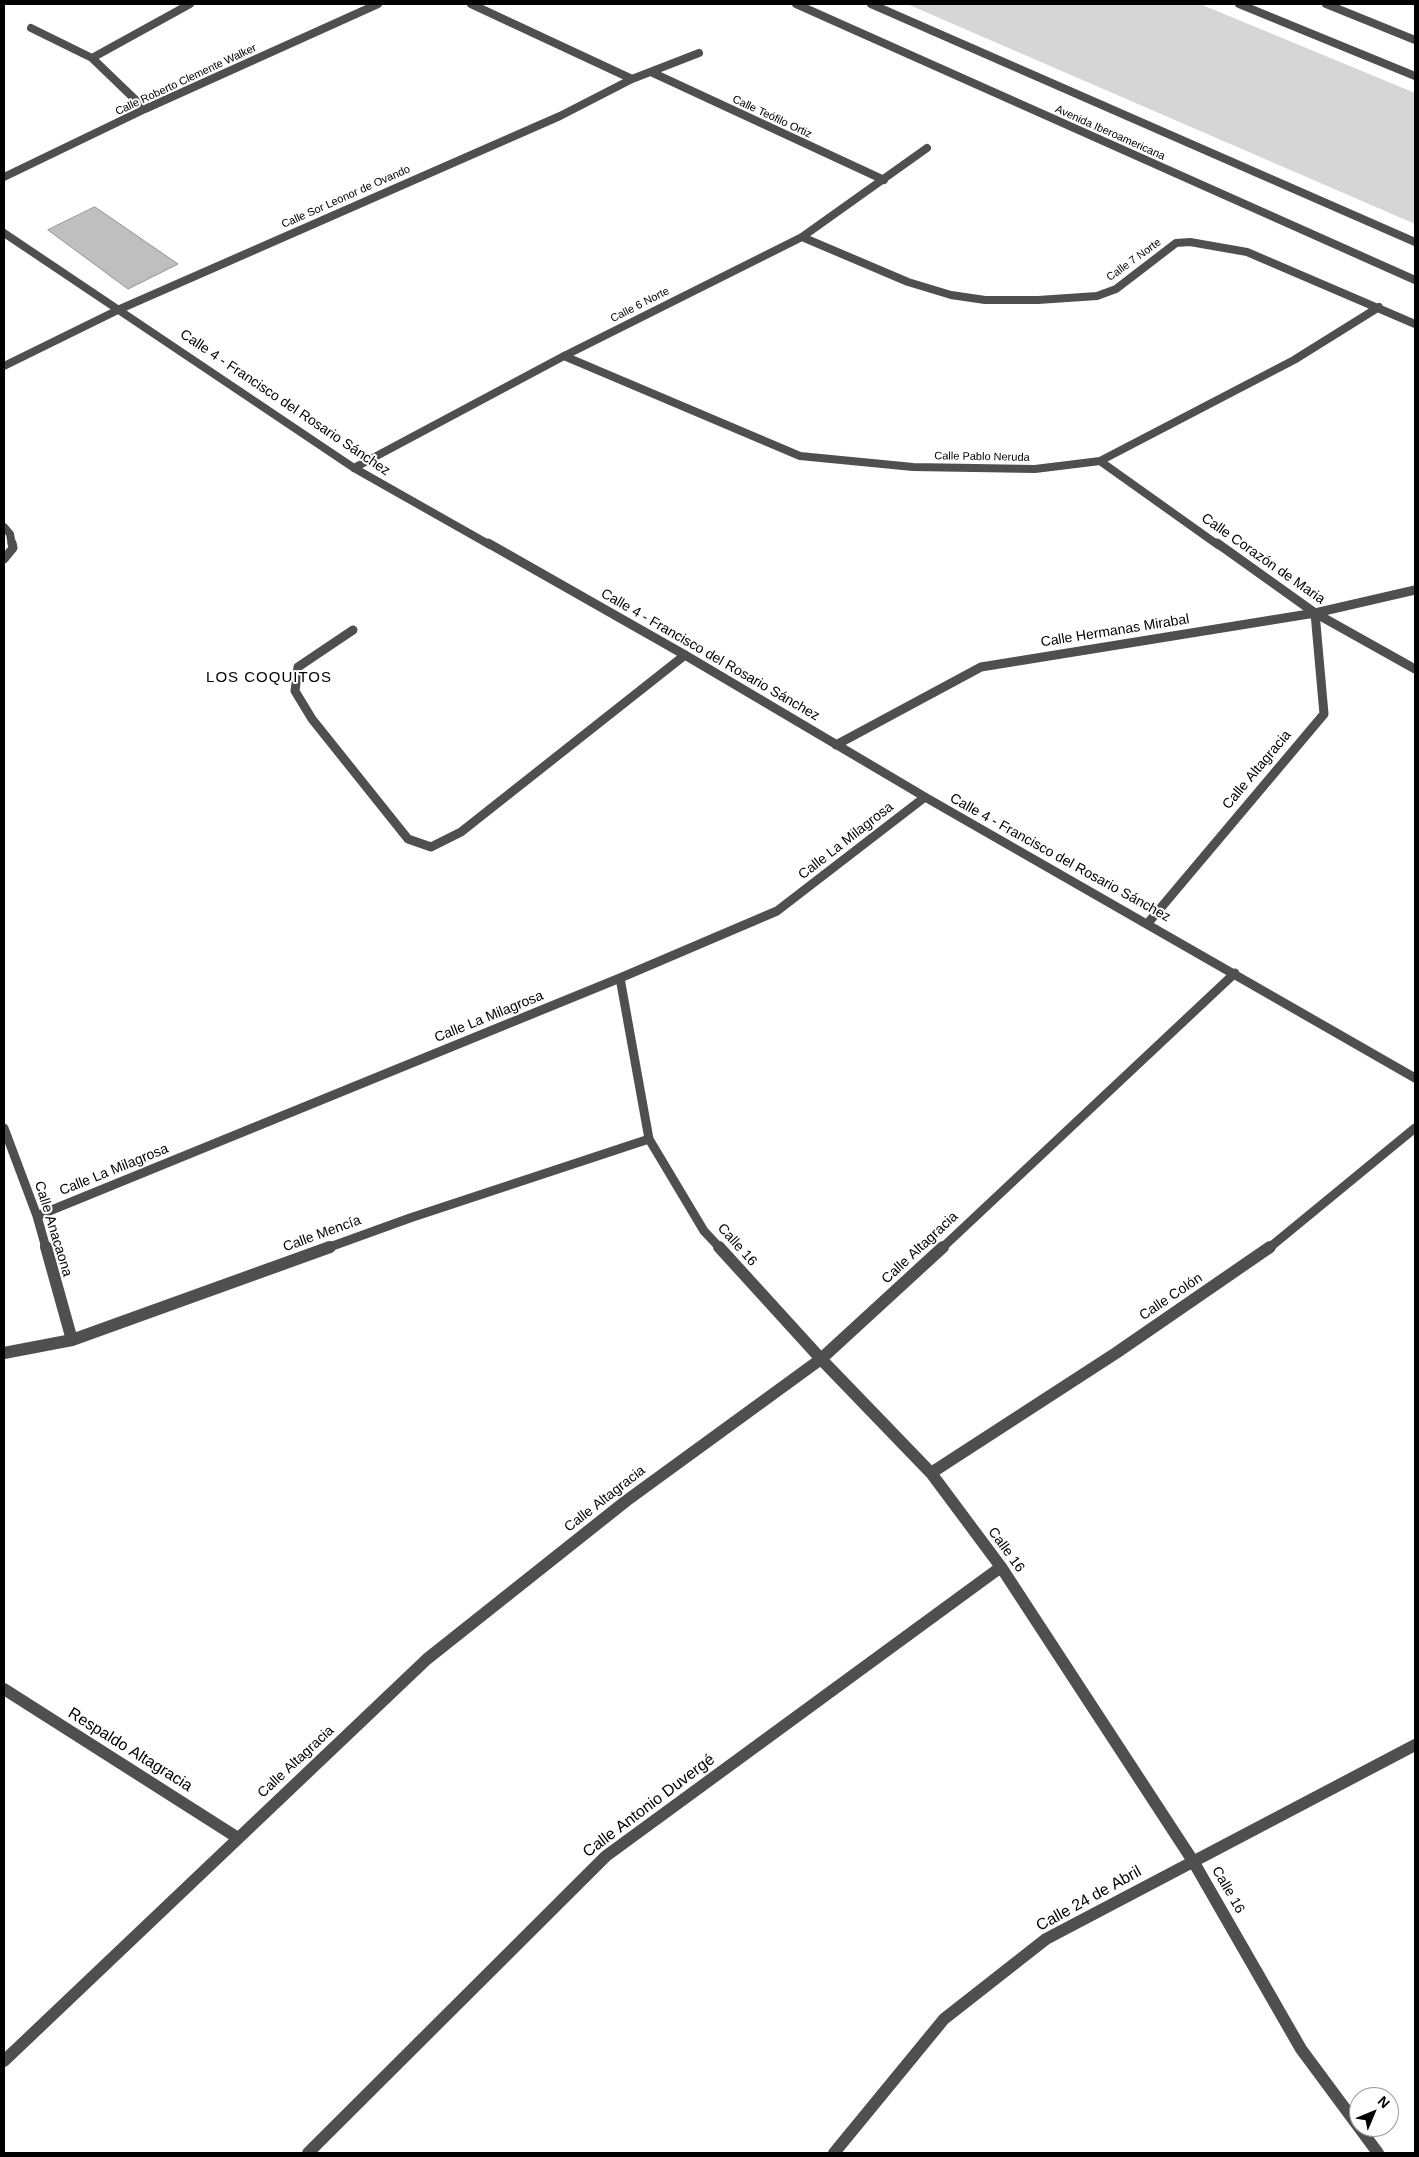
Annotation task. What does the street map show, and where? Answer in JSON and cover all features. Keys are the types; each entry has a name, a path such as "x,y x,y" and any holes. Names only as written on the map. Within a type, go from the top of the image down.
{"street":[{"path":"92,58 190,4"},
{"name":"Calle Roberto Clemente Walker","path":"4,177 145,109 378,4"},
{"path":"471,4 632,79"},
{"name":"Avenida Iberoamericana","path":"796,4 1415,280"},
{"name":"Avenida Iberoamericana","path":"871,4 1415,242"},
{"path":"1239,4 1415,76"},
{"path":"1326,4 1415,40"},
{"path":"31,28 92,58 145,109"},
{"name":"Calle Sor Leonor de Ovando","path":"4,366 120,309 560,116 632,79 699,53"},
{"name":"Calle Teófilo Ortiz","path":"651,72 884,180"},
{"name":"Calle 6 Norte","path":"354,468 564,356 802,237 927,148"},
{"name":"Calle 4 - Francisco del Rosario Sánchez","path":"4,233 120,309 354,468 685,655 925,797 1148,923 1415,1078"},
{"name":"Calle 7 Norte","path":"802,237 908,282 951,295 1002,300 1067,299 1097,296 1116,289 1176,243 1190,242 1247,252 1415,324"},
{"name":"Calle Pablo Neruda","path":"564,356 800,456 913,467 1026,469 1100,461 1294,360 1379,307"},
{"name":"Calle Corazón de Maria","path":"1100,461 1315,613 1415,669"},
{"path":"4,526 10,534 13,548 4,559"},
{"name":"Calle Hermanas Mirabal","path":"836,745 981,667 1315,613 1415,590"},
{"name":"Calle Altagracia","path":"1148,923 1324,714 1315,613"},
{"path":"353,630 298,667 295,692 312,719 408,839 431,847 461,832 685,655"},
{"name":"Calle La Milagrosa","path":"37,1216 620,978 777,911 925,797"},
{"name":"Calle Altagracia","path":"4,2062 427,1659 626,1500 821,1359 1235,973"},
{"name":"Calle 16","path":"620,978 649,1139 704,1231 821,1359 931,1473 1002,1567 1193,1861 1301,2049 1378,2153"},
{"name":"Calle Anacaona","path":"4,1128 37,1216 72,1340"},
{"name":"Calle Colón","path":"931,1473 1116,1353 1265,1251 1415,1128"},
{"name":"Calle Mencía","path":"4,1352 72,1340 410,1218 649,1139"},
{"name":"Calle Antonio Duvergé","path":"308,2153 606,1856 1002,1567"},
{"name":"Respaldo Altagracia","path":"4,1689 238,1838"},
{"name":"Calle 24 de Abril","path":"834,2153 944,2019 1046,1939 1415,1745"}],"shaded area":[{"path":"907,4 1200,4 1415,93 1415,224"}],"building":[{"path":"95,207 178,264 128,289 48,230"}],"district":[{"name":"LOS COQUITOS","path":"269,678"}]}
